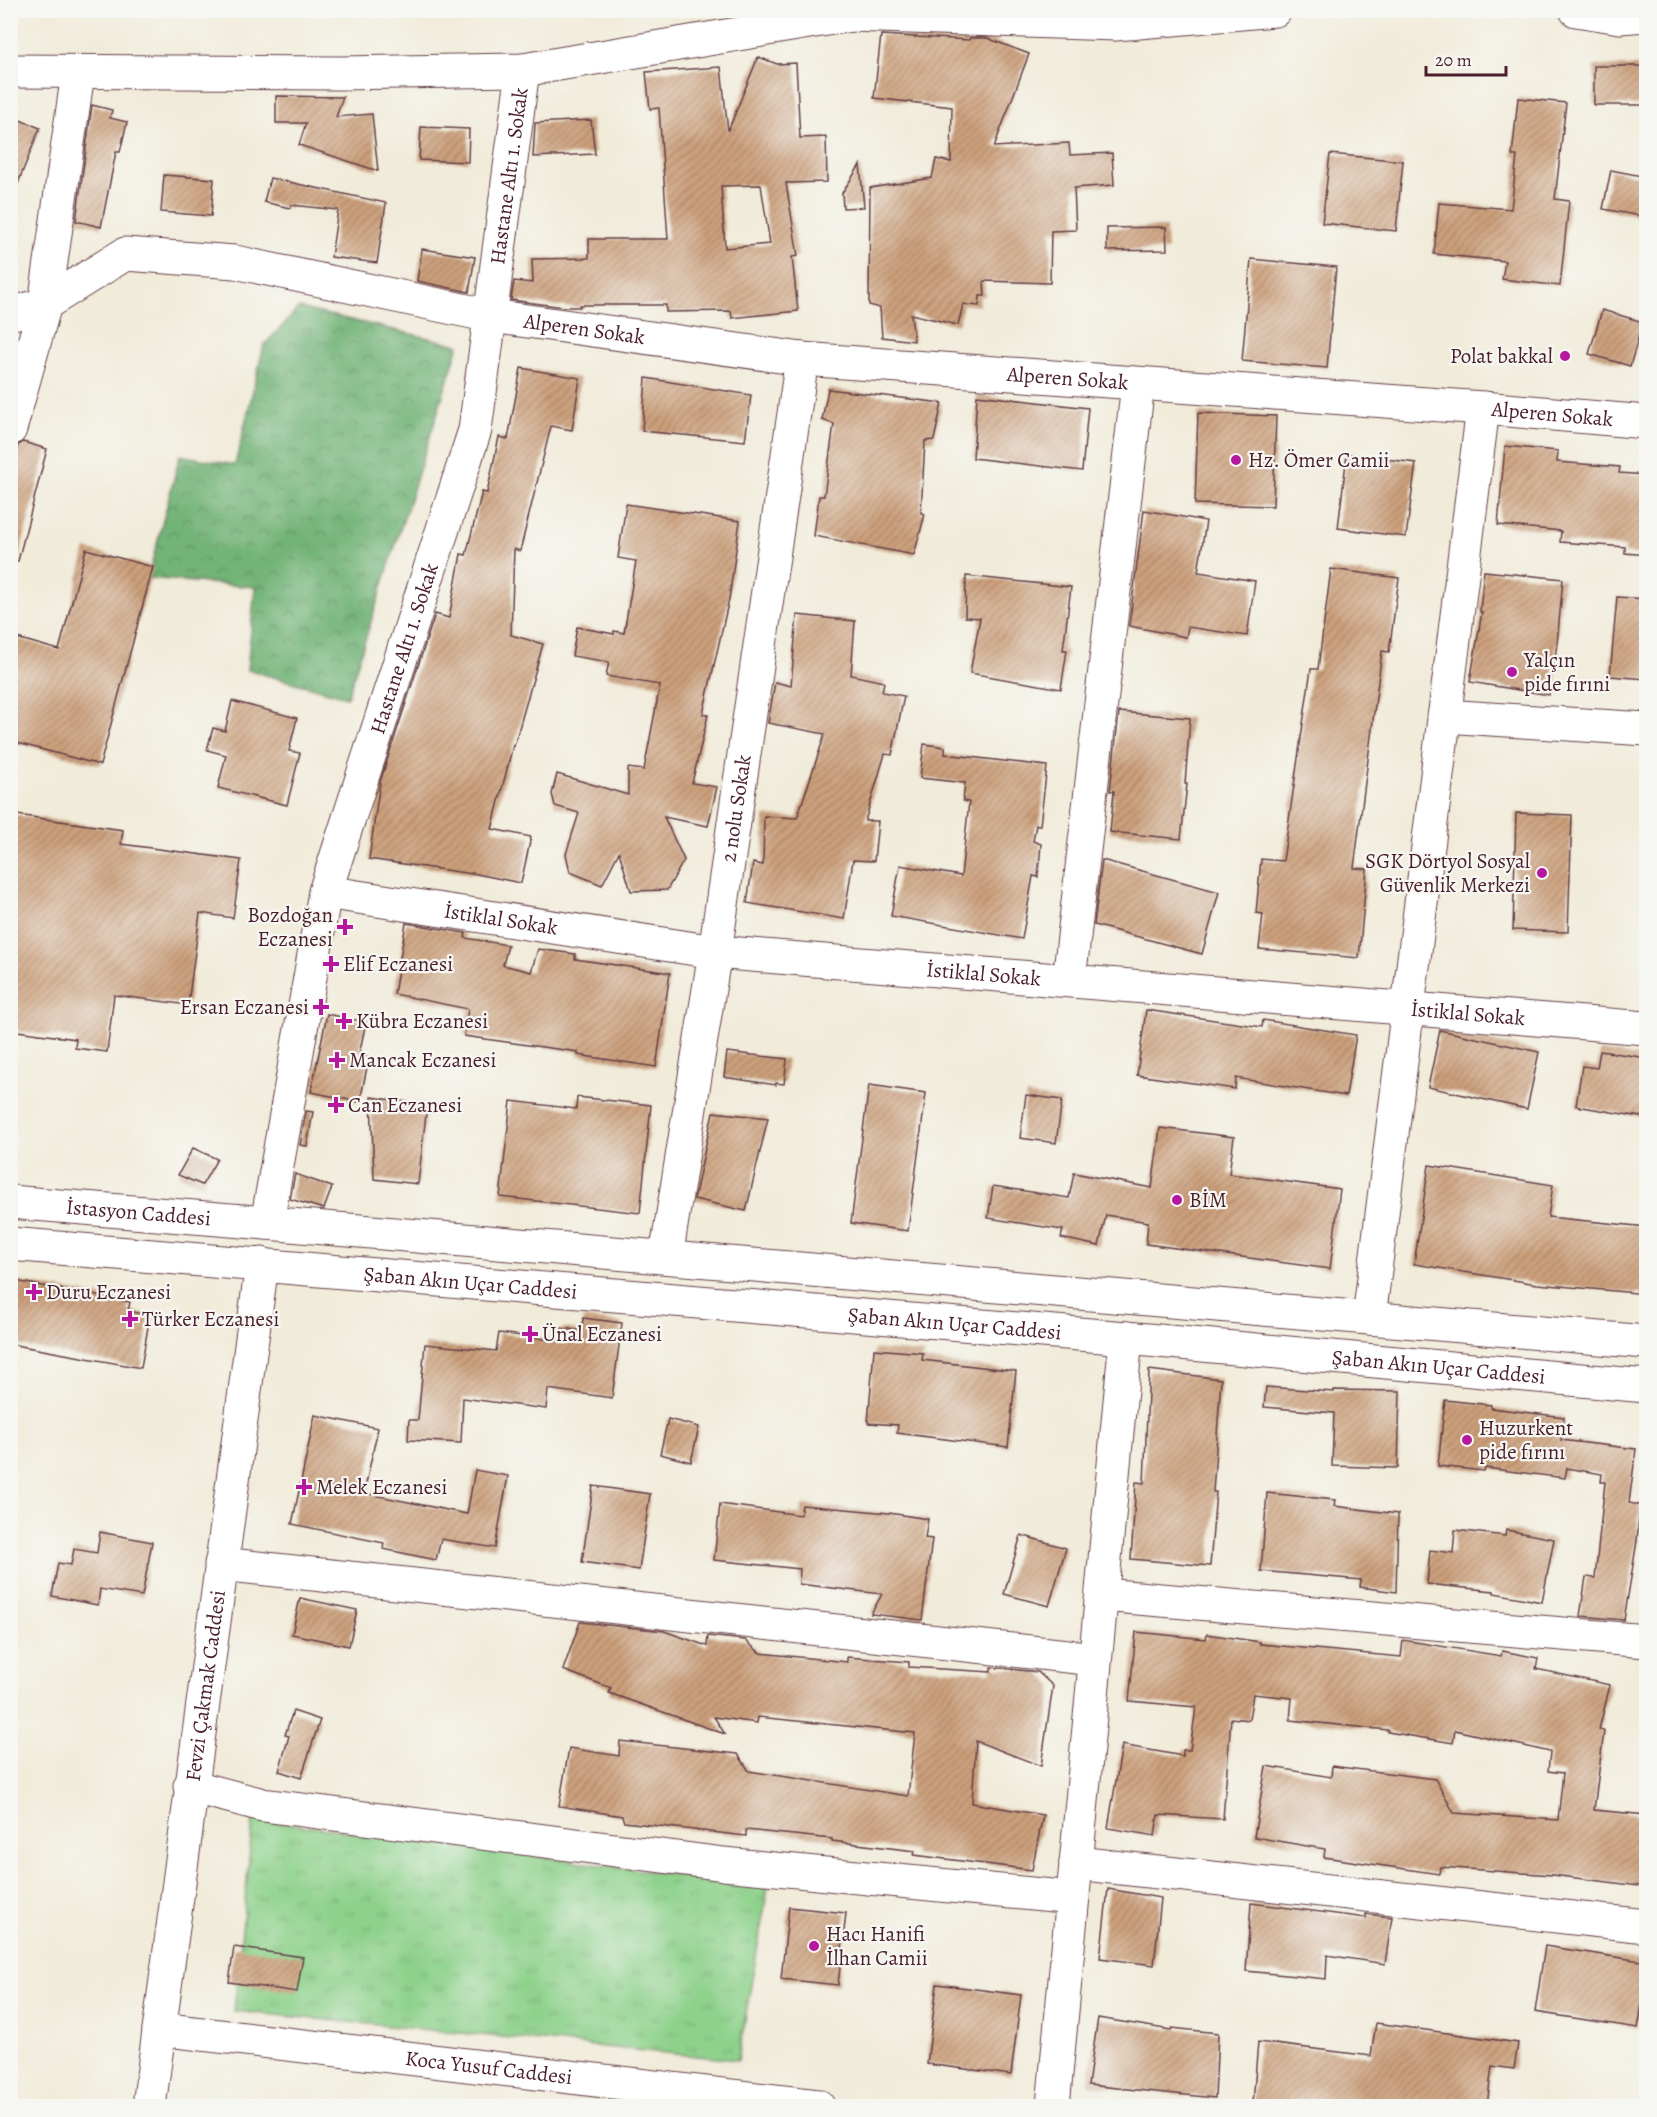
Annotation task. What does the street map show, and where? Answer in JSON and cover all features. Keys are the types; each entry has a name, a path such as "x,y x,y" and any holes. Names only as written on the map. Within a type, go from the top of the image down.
{"street":[{"path":"10,71 340,73 523,70 850,15 1116,24 1275,10"},
{"path":"1576,10 1620,16 1647,15"},
{"name":"Hastane Altı 1. Sokak","path":"267,1223 325,892 475,430 523,70"},
{"path":"10,429 45,304 78,73"},
{"name":"Alperen Sokak","path":"10,314 45,304 125,254 235,262 491,316 801,359 1647,422"},
{"name":"2 nolu Sokak","path":"666,1257 715,951 801,359"},
{"path":"1069,980 1138,384"},
{"path":"1369,1318 1483,408"},
{"path":"1444,716 1647,729"},
{"name":"İstiklal Sokak","path":"325,892 715,951 1647,1028"},
{"name":"İstasyon Caddesi","path":"10,1202 267,1223"},
{"name":"Şaban Akın Uçar Caddesi","path":"267,1223 1647,1342"},
{"name":"Fevzi Çakmak Caddesi","path":"149,2106 267,1223"},
{"name":"İstasyon Caddesi","path":"10,1244 262,1264"},
{"name":"Şaban Akın Uçar Caddesi","path":"262,1264 1126,1338 1647,1386"},
{"path":"1053,2106 1126,1338"},
{"path":"221,1564 1095,1659"},
{"path":"1102,1595 1647,1641"},
{"path":"190,1786 262,1805 724,1864 1073,1898"},
{"path":"1076,1863 1647,1926"},
{"name":"Koca Yusuf Caddesi","path":"159,2029 818,2106"}],"green space":[{"path":"299,308 459,345 347,697 247,670 255,587 148,578 180,455 235,465 264,345"},
{"path":"253,1819 768,1887 738,2060 234,2011"}],"building":[{"path":"881,35 969,40 970,38 987,38 1029,54 994,147 1069,143 1070,155 1112,153 1114,185 1074,188 1076,230 1051,231 1050,283 984,281 985,296 980,296 979,306 963,304 958,325 911,314 914,341 882,337 880,308 869,305 870,188 932,178 936,159 951,162 952,107 874,98"},
{"path":"758,57 777,64 796,63 800,138 826,137 827,182 786,183 798,256 792,257 798,311 732,318 731,311 666,312 666,305 564,307 511,300 514,281 533,283 532,259 589,258 589,239 668,239 659,108 650,109 646,72 721,67 728,131","holes":["761,185 770,244 725,248 721,186"]},
{"path":"1594,66 1643,66 1643,105 1594,105"},
{"path":"276,96 343,97 336,117 372,114 378,171 299,145 306,123 276,123"},
{"path":"1518,98 1566,103 1555,199 1569,201 1560,286 1502,279 1505,261 1434,254 1439,203 1511,209 1517,156 1512,156"},
{"path":"92,105 112,110 110,118 127,122 120,152 116,152 101,227 76,221"},
{"path":"10,116 40,128 12,198 10,198"},
{"path":"591,120 595,154 533,157 535,123"},
{"path":"421,127 469,129 468,162 419,160"},
{"path":"1330,154 1403,161 1396,231 1322,223"},
{"path":"860,165 864,207 843,208 842,193"},
{"path":"1611,170 1647,177 1647,209 1642,208 1640,216 1603,209"},
{"path":"164,175 214,179 211,216 161,212"},
{"path":"270,178 386,203 377,263 331,257 338,210 291,205 290,208 264,202"},
{"path":"1166,227 1167,250 1107,251 1107,228"},
{"path":"422,249 475,257 469,292 417,281"},
{"path":"1251,259 1336,267 1327,368 1242,361"},
{"path":"1602,310 1643,322 1630,366 1589,354"},
{"path":"521,368 580,378 572,430 551,426 520,551 514,549 511,635 543,644 513,745 492,829 531,837 521,883 472,873 369,859 380,782 435,614 449,618 461,554 466,555 482,492 487,493 499,437 508,439"},
{"path":"646,378 751,395 745,441 642,431"},
{"path":"828,389 942,403 934,440 925,441 921,513 925,514 914,555 814,536 819,496 824,496 834,424 822,420"},
{"path":"977,395 1088,408 1082,471 973,458"},
{"name":"Hz. Ömer Camii","path":"1198,413 1276,416 1273,506 1195,504"},
{"path":"23,442 47,449 18,561 10,561 10,474 18,445"},
{"path":"1505,446 1558,451 1557,462 1620,467 1619,473 1647,475 1647,555 1625,553 1625,547 1560,542 1561,531 1498,525"},
{"path":"1347,454 1416,463 1406,537 1338,528"},
{"path":"626,504 740,521 729,599 703,714 708,715 692,783 717,787 708,826 664,817 684,860 667,890 631,891 619,852 602,885 570,872 566,854 579,813 555,806 552,794 557,774 628,795 628,768 644,770 660,685 606,676 609,662 572,656 577,627 614,634 614,631 624,633 636,561 618,558"},
{"path":"1144,510 1206,521 1198,572 1255,581 1247,636 1188,627 1186,637 1129,626"},
{"path":"86,549 153,567 100,765 10,741 10,636 59,650"},
{"path":"1331,569 1399,578 1389,652 1382,651 1354,868 1367,869 1359,958 1259,949 1263,914 1256,913 1261,859 1283,861 1311,669 1318,669"},
{"path":"1484,571 1563,579 1557,644 1549,695 1470,682 1482,612 1480,612"},
{"path":"966,576 1071,587 1063,650 1067,650 1061,689 970,673 980,618 965,617"},
{"path":"1617,597 1647,599 1647,679 1610,676"},
{"path":"797,615 855,621 851,675 884,682 882,692 904,696 892,755 885,754 865,821 878,821 874,861 853,860 844,919 747,903 753,863 763,865 764,816 797,818 825,734 768,723 775,682 791,686"},
{"path":"232,701 297,718 289,751 300,753 287,805 218,788 226,755 207,750 213,728 225,731"},
{"path":"1119,712 1190,718 1185,784 1187,784 1181,839 1110,832 1114,791 1110,791"},
{"path":"924,744 945,747 945,754 1047,766 1040,825 1036,825 1033,841 1041,844 1038,877 1033,876 1022,939 891,916 900,865 961,876 969,802 963,801 965,783 920,778"},
{"name":"SGK Dörtyol Sosyal Güvenlik Merkezi","path":"1516,813 1572,815 1568,932 1513,930"},
{"path":"10,814 123,830 121,844 241,860 233,918 200,913 188,1005 114,995 107,1052 75,1048 76,1039 10,1030"},
{"path":"1102,860 1219,892 1202,954 1094,925"},
{"path":"406,923 466,933 465,938 508,945 503,965 531,972 538,949 575,954 575,959 670,973 656,1067 578,1055 578,1052 464,1036 468,1009 394,994"},
{"path":"1146,1010 1262,1027 1263,1020 1356,1035 1346,1096 1236,1078 1235,1089 1137,1075"},
{"path":"327,1014 366,1022 359,1055 369,1057 360,1102 311,1092"},
{"path":"1440,1030 1539,1052 1527,1109 1428,1087"},
{"path":"1600,1051 1647,1058 1647,1118 1576,1106 1582,1066 1597,1068"},
{"path":"727,1052 787,1059 784,1084 776,1083 776,1085 724,1077"},
{"path":"869,1085 926,1093 908,1231 851,1223"},
{"path":"1026,1095 1062,1100 1056,1143 1020,1138"},
{"path":"371,1097 427,1105 418,1184 374,1179"},
{"path":"577,1097 651,1105 640,1213 500,1197 511,1101 576,1109"},
{"path":"306,1111 313,1112 307,1146 300,1145"},
{"path":"713,1112 768,1118 746,1211 694,1199"},
{"path":"1160,1128 1234,1137 1229,1174 1340,1189 1330,1269 1146,1244 1148,1222 1106,1215 1099,1246 1061,1238 1063,1230 988,1218 993,1186 1069,1198 1074,1173 1152,1188"},
{"path":"193,1148 217,1159 202,1185 178,1175"},
{"path":"1429,1165 1553,1185 1548,1217 1647,1227 1647,1294 1537,1284 1414,1264"},
{"path":"295,1174 332,1187 324,1209 290,1199"},
{"path":"10,1280 130,1302 128,1311 150,1315 141,1368 10,1344"},
{"path":"583,1318 622,1323 612,1398 548,1389 546,1409 463,1398 461,1443 408,1440 409,1420 418,1420 425,1344 496,1351 499,1333 560,1341 562,1328 582,1331"},
{"path":"874,1349 923,1353 922,1360 1016,1371 1008,1447 897,1433 898,1425 868,1423"},
{"path":"1149,1370 1221,1379 1210,1566 1131,1559 1136,1482 1144,1483"},
{"path":"1266,1387 1334,1392 1334,1390 1400,1391 1398,1468 1332,1466 1334,1413 1264,1407"},
{"path":"1445,1400 1564,1417 1561,1440 1636,1449 1629,1503 1640,1505 1637,1541 1624,1620 1580,1616 1586,1577 1595,1578 1605,1482 1601,1482 1602,1474 1567,1468 1565,1478 1485,1468 1484,1471 1438,1466"},
{"path":"315,1415 378,1428 364,1493 467,1514 475,1470 508,1476 495,1548 441,1539 436,1560 383,1549 384,1543 292,1524"},
{"path":"668,1419 699,1427 691,1462 660,1454"},
{"path":"593,1486 650,1494 639,1570 582,1562"},
{"path":"1267,1493 1335,1500 1334,1506 1398,1514 1396,1592 1360,1587 1361,1580 1261,1571"},
{"path":"720,1504 800,1515 802,1505 928,1519 925,1538 932,1539 922,1620 871,1614 882,1594 799,1584 800,1569 714,1560"},
{"path":"1455,1530 1505,1536 1506,1530 1554,1539 1542,1602 1494,1593 1494,1591 1427,1584 1430,1550 1453,1553"},
{"path":"100,1532 152,1542 142,1596 100,1589 98,1605 52,1596 58,1563 71,1565 74,1549 97,1553"},
{"path":"1021,1535 1066,1548 1049,1606 1004,1594"},
{"path":"300,1598 357,1610 349,1646 292,1634"},
{"path":"580,1622 664,1631 707,1646 708,1636 745,1640 760,1653 847,1662 847,1657 909,1662 909,1667 991,1672 991,1667 1038,1672 1053,1686 1041,1766 976,1741 972,1803 1043,1815 1032,1870 914,1855 915,1851 832,1841 832,1839 746,1830 746,1836 624,1822 622,1816 559,1806 569,1748 619,1756 620,1741 738,1754 749,1771 908,1796 915,1733 758,1717 757,1723 714,1717 725,1734 609,1693 611,1688 563,1670"},
{"path":"1136,1632 1206,1639 1207,1634 1260,1642 1260,1644 1401,1657 1403,1640 1501,1656 1502,1651 1538,1658 1536,1669 1610,1685 1599,1730 1604,1731 1594,1810 1647,1815 1647,1887 1552,1875 1440,1867 1439,1874 1324,1857 1325,1849 1254,1837 1266,1766 1331,1777 1332,1766 1435,1779 1454,1813 1558,1820 1563,1773 1548,1771 1550,1752 1455,1730 1453,1743 1388,1732 1388,1730 1290,1720 1292,1698 1253,1694 1249,1720 1231,1718 1223,1819 1158,1815 1155,1836 1108,1828 1122,1745 1183,1756 1183,1750 1190,1750 1196,1707 1129,1701"},
{"path":"293,1711 320,1720 301,1778 279,1771 289,1736 285,1735"},
{"path":"1108,1889 1161,1898 1154,1965 1100,1958"},
{"path":"1251,1903 1366,1918 1366,1914 1392,1917 1385,1964 1327,1955 1326,1979 1246,1971"},
{"name":"Hacı Hanifi İlhan Camii","path":"789,1907 846,1913 838,1985 781,1979"},
{"path":"1545,1946 1647,1962 1638,2028 1535,2012"},
{"path":"234,1947 303,1957 297,1992 229,1982"},
{"path":"937,1984 1021,1995 1011,2075 927,2064"},
{"path":"1098,2018 1171,2030 1172,2028 1218,2033 1215,2098 1088,2085"},
{"path":"1376,2023 1518,2043 1514,2069 1492,2066 1487,2106 1283,2106 1253,2103 1258,2042 1371,2056"}],"place":[{"name":"Polat bakkal","path":"1565,356"},
{"name":"Hz. Ömer Camii","path":"1236,460"},
{"name":"Yalçın pide fırıni","path":"1512,672"},
{"name":"SGK Dörtyol Sosyal Güvenlik Merkezi","path":"1542,873"},
{"name":"Bozdoğan Eczanesi","path":"345,927"},
{"name":"Elif Eczanesi","path":"331,964"},
{"name":"Ersan Eczanesi","path":"321,1007"},
{"name":"Kübra Eczanesi","path":"344,1021"},
{"name":"Mancak Eczanesi","path":"337,1060"},
{"name":"Can Eczanesi","path":"336,1105"},
{"name":"BİM","path":"1177,1200"},
{"name":"Duru Eczanesi","path":"34,1292"},
{"name":"Türker Eczanesi","path":"130,1319"},
{"name":"Ünal Eczanesi","path":"530,1334"},
{"name":"Huzurkent pide fırını","path":"1467,1440"},
{"name":"Melek Eczanesi","path":"304,1487"},
{"name":"Hacı Hanifi İlhan Camii","path":"814,1946"}]}
